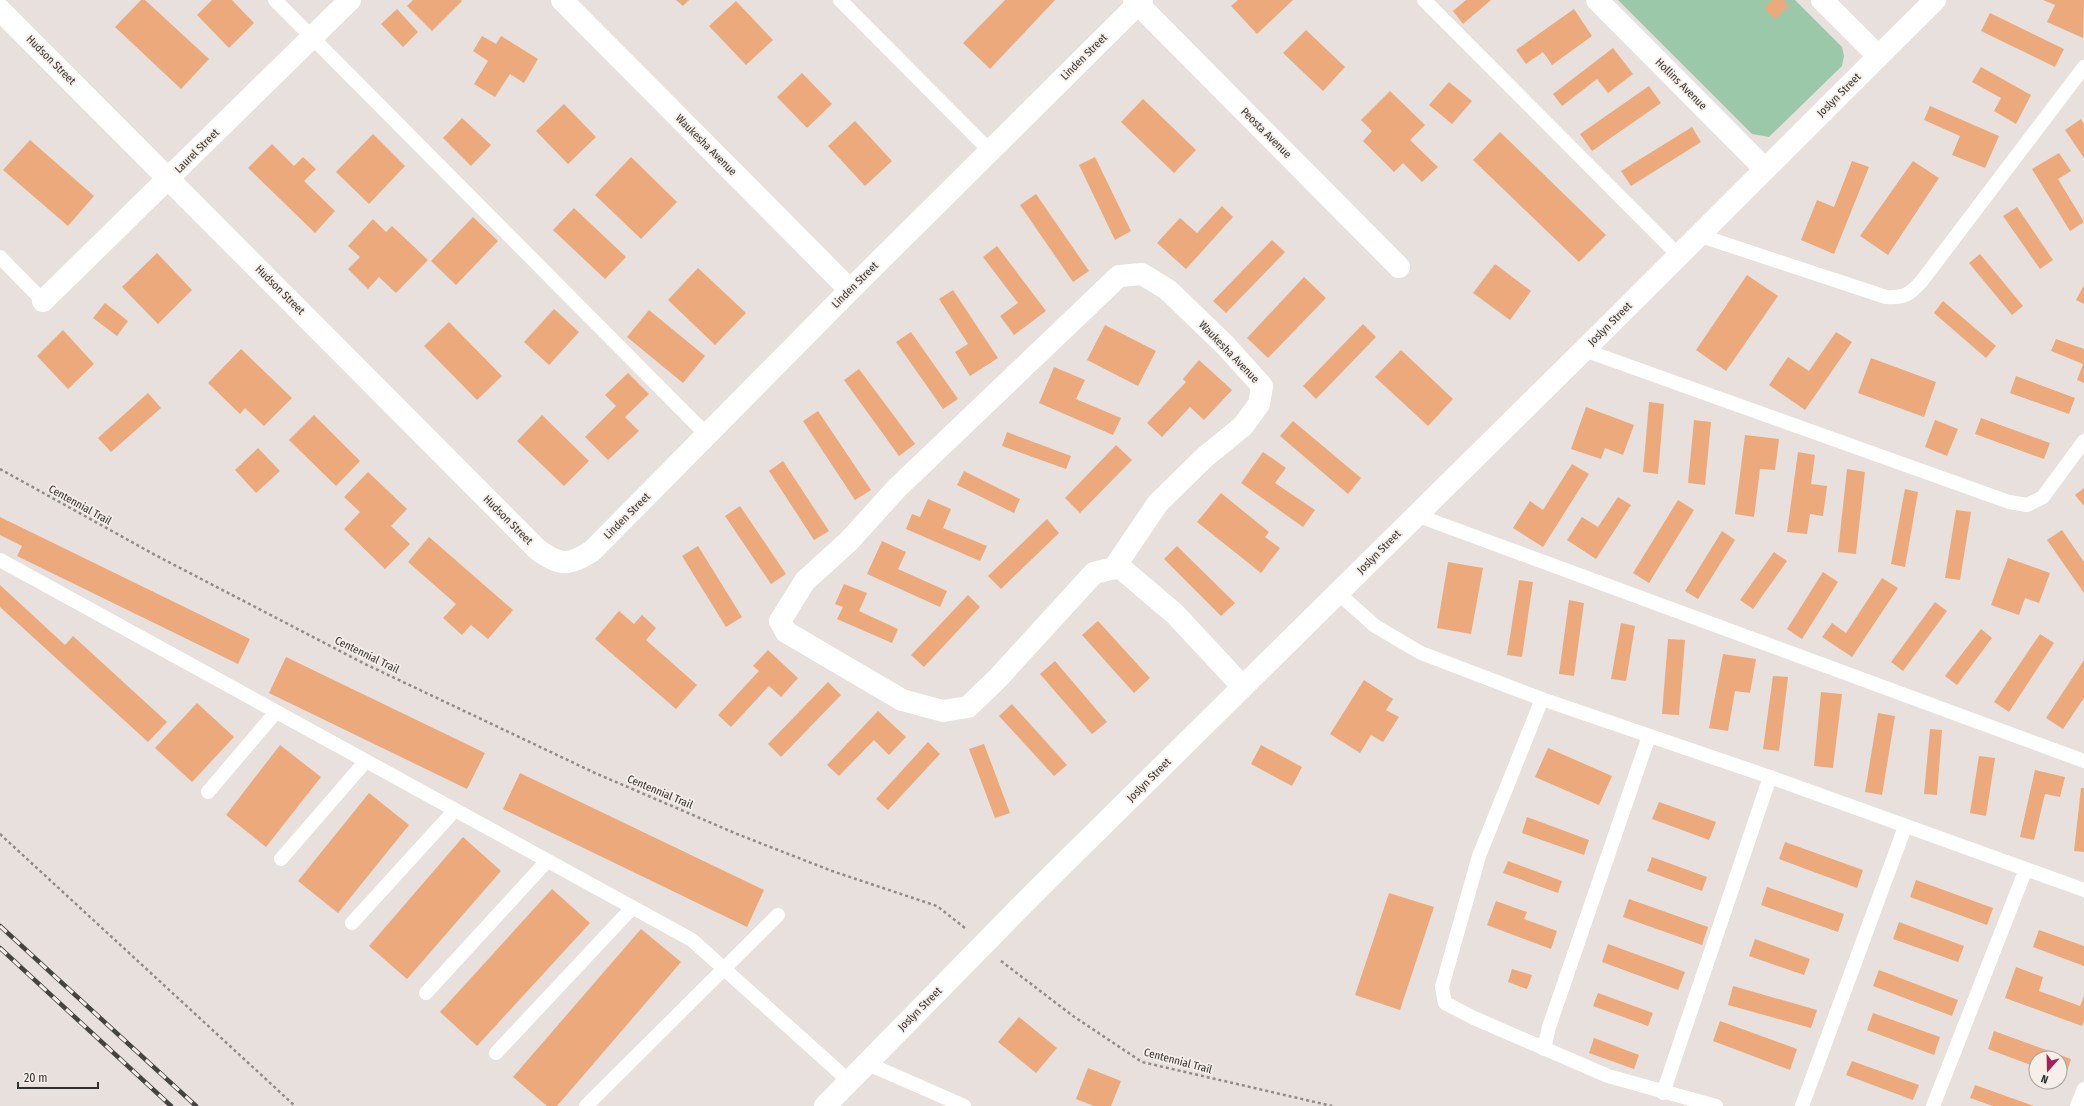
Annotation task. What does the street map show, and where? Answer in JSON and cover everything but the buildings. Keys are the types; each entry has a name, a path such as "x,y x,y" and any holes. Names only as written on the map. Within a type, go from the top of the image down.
{"street":[{"name":"Laurel Street","path":"43,301 350,0"},
{"name":"Waukesha Avenue","path":"562,0 850,290"},
{"name":"Hollins Avenue","path":"1597,0 1765,169"},
{"path":"1822,0 1878,56"},
{"name":"Joslyn Street","path":"825,1106 1035,892 1244,687 1935,0"},
{"name":"Linden Street","path":"564,563 578,560 592,551 1138,1"},
{"name":"Peosta Avenue","path":"1138,1 1399,266"},
{"name":"Hudson Street","path":"0,10 538,550 550,559 564,563"},
{"name":"Waukesha Avenue","path":"1142,274 1168,290 1226,346 1262,386 1259,404 1243,426 1205,457 1158,503 1114,568 1094,573 998,678 968,707 943,711 902,700 786,632 780,621 805,581 850,541 896,488 1119,276 1142,274"},
{"path":"1114,568 1122,569 1175,614 1244,687"}],"lane":[{"path":"275,0 311,38 707,435"},
{"path":"840,0 990,151"},
{"path":"1424,0 1678,255"},
{"path":"1698,235 1886,297 1899,298 1912,292 1921,282 2084,67"},
{"path":"0,257 43,301"},
{"path":"1584,350 2009,502 2027,505 2043,497 2084,441"},
{"path":"1416,515 2084,761"},
{"path":"0,560 692,940 849,1081"},
{"path":"1338,593 1375,626 1422,654 1542,699 1770,778 2084,890"},
{"path":"1542,699 1479,856 1442,987 1445,1003 1544,1049 1608,1076 1663,1093 1716,1106"},
{"path":"208,792 276,712"},
{"path":"1544,1049 1549,1027 1649,736"},
{"path":"281,859 366,761"},
{"path":"1663,1093 1770,778"},
{"path":"352,923 455,810"},
{"path":"1802,1106 1905,827"},
{"path":"426,993 547,861"},
{"path":"1933,1106 2026,869"},
{"path":"496,1053 632,908"},
{"path":"586,1106 778,915"},
{"path":"866,1063 964,1106"},
{"path":"2078,1106 2084,1089"}],"path":[{"name":"Centennial Trail","path":"0,469 157,556 363,663 595,773 737,834 832,871 937,906 961,924 982,947 1073,1016 1142,1062 1332,1106"},
{"path":"0,834 294,1106"}],"green space":[{"path":"1618,0 1795,0 1842,47 1844,56 1842,66 1769,137 1752,134"}],"railway":[{"path":"0,926 196,1106"},
{"path":"0,948 171,1106"}]}
